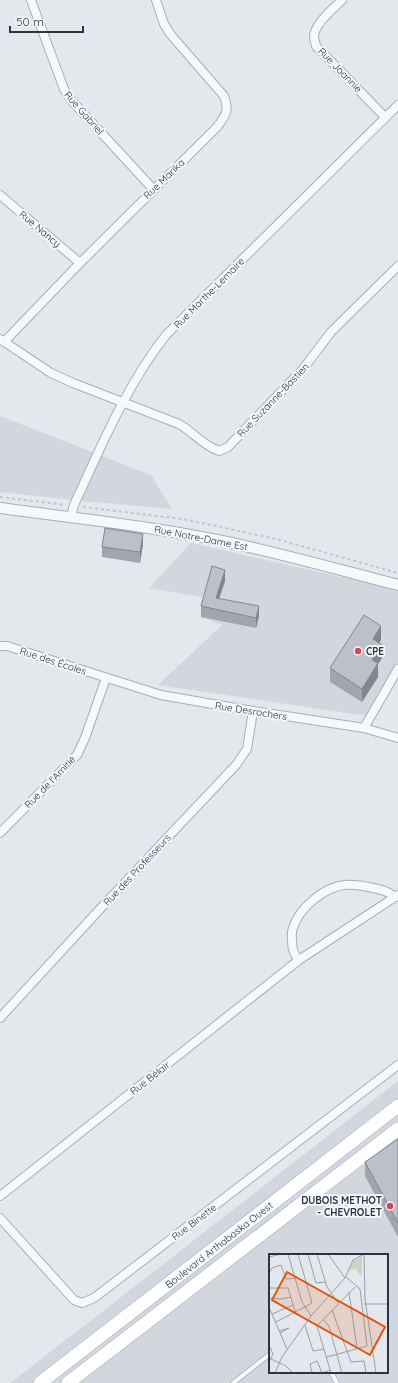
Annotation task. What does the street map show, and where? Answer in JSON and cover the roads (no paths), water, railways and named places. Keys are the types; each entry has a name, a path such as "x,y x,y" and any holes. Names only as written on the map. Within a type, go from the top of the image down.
{"main road":[{"name":"Boulevard Arthabaska Ouest","path":"40,1383 398,1106"},
{"name":"Boulevard Arthabaska Ouest","path":"68,1383 398,1128"}],"street":[{"name":"Rue Gabriel","path":"31,0 64,89 72,102 153,189"},
{"name":"Rue Marika","path":"2,341 153,189 218,126 225,116 228,106 224,96 171,35 164,24 156,0"},
{"name":"Rue Joannie","path":"342,0 316,29 314,37 316,46 385,117"},
{"name":"Rue Marthe-Lemaire","path":"70,517 122,403 166,335 398,105"},
{"name":"Rue Nancy","path":"0,195 80,263"},
{"name":"Rue Suzanne-Bastien","path":"2,341 51,373 122,403 179,424 211,449 219,451 228,447 303,370 331,332 398,266"},
{"name":"Rue Notre-Dame Est","path":"0,508 146,527 221,541 307,561 398,585"},
{"name":"Rue des Écoles","path":"0,646 7,646 106,678"},
{"path":"364,728 398,669"},
{"name":"Rue Desrochers","path":"106,678 162,695 364,728 398,738"},
{"name":"Rue de l'Amitié","path":"0,833 77,755 85,738 106,678"},
{"name":"Rue des Professeurs","path":"0,1018 236,765 247,748 253,711"},
{"name":"Rue Bélair","path":"0,1196 299,960 396,896 388,891 364,886 344,885 330,890 317,898 304,908 296,919 292,930 292,946 295,956 299,960"},
{"name":"Rue Binette","path":"0,1218 74,1300 82,1303 94,1298 398,1065"}],"lane":[{"path":"233,1383 269,1355"},
{"path":"332,1373 337,1383"}],"place":[{"name":"CPE","path":"358,651"},
{"name":"DUBOIS METHOT - CHEVROLET","path":"390,1206"}]}
